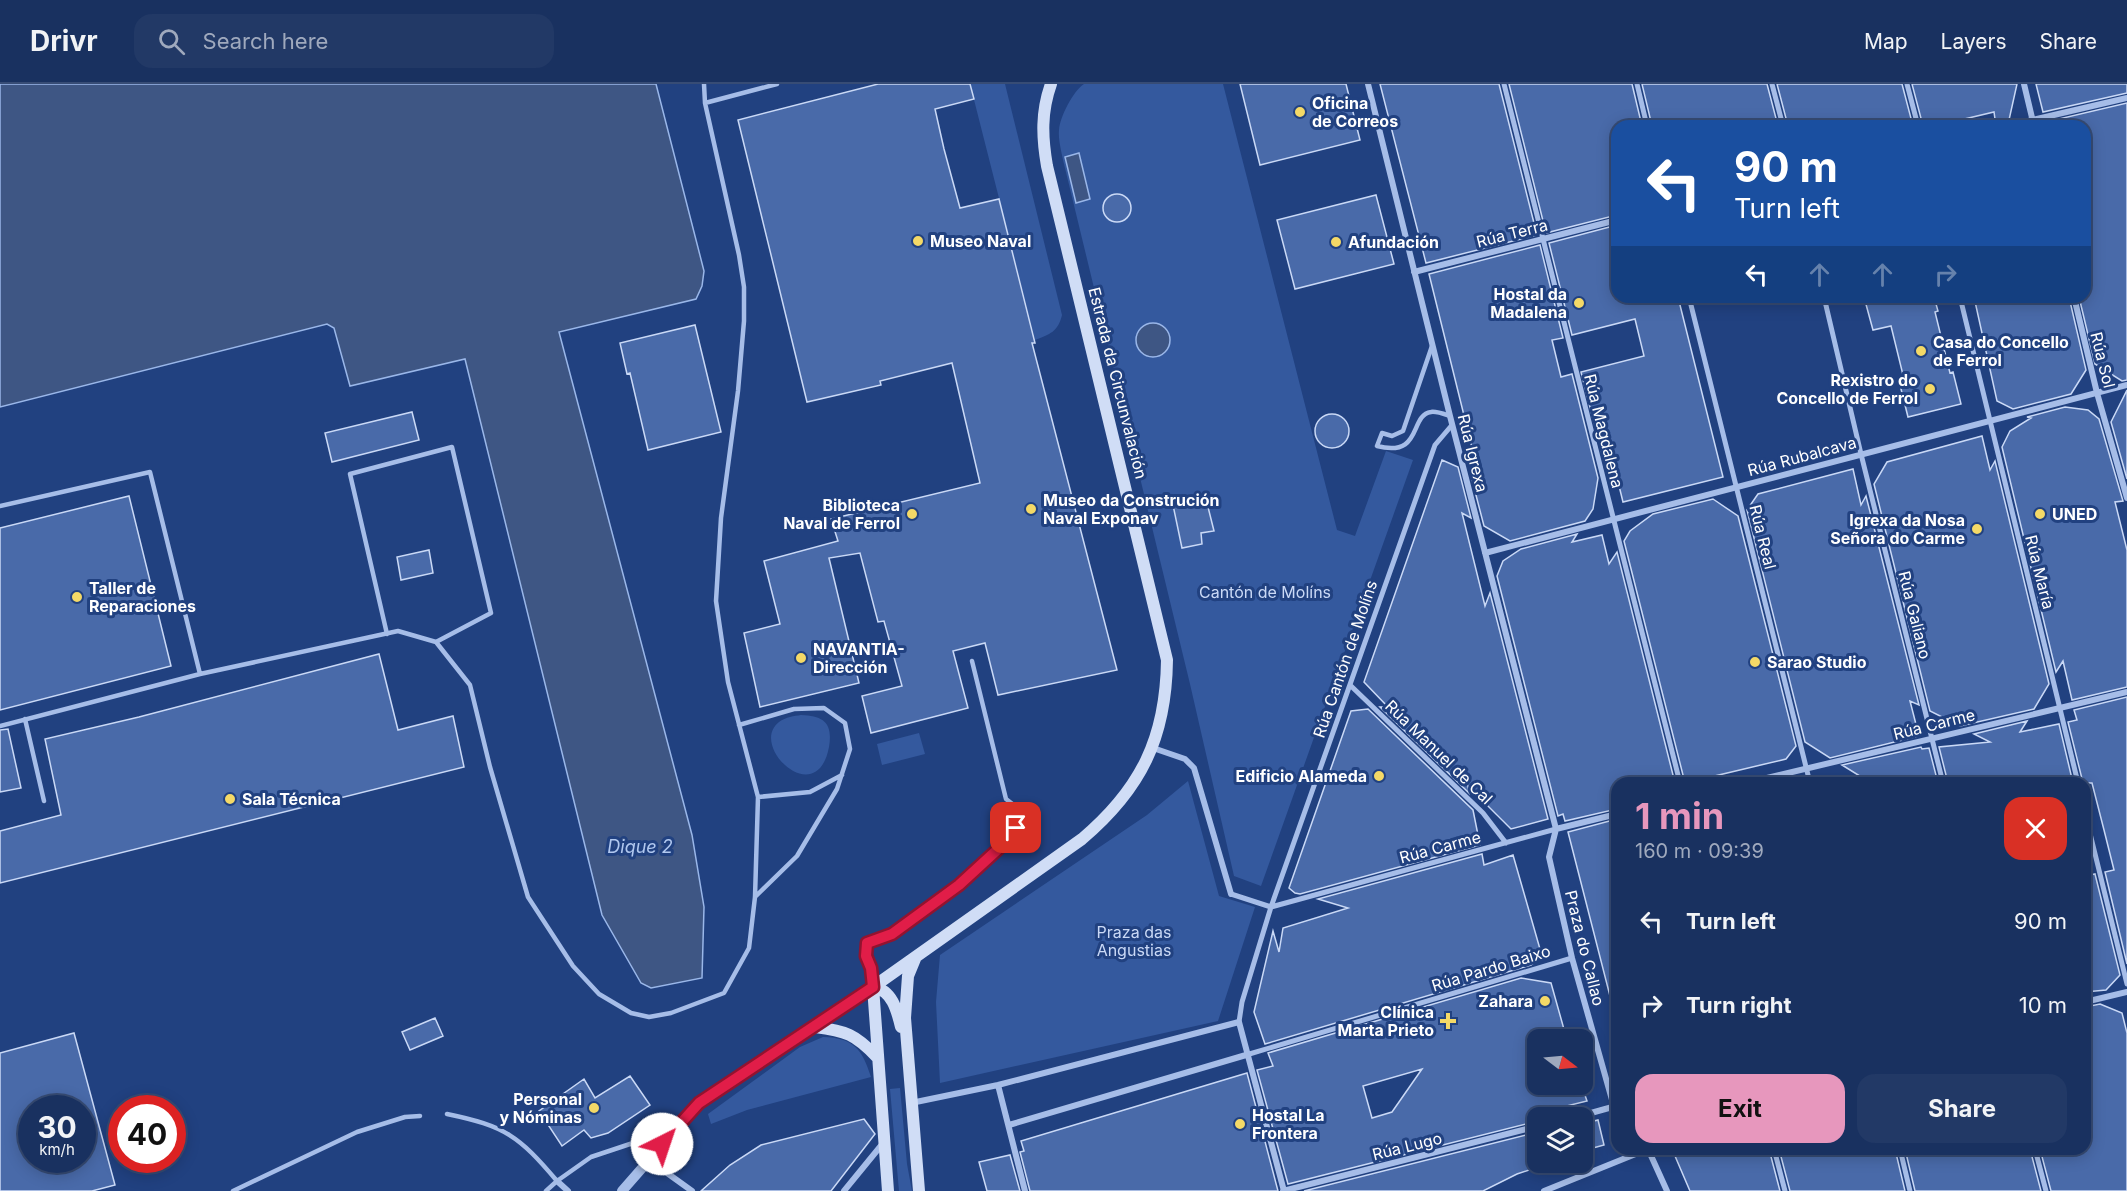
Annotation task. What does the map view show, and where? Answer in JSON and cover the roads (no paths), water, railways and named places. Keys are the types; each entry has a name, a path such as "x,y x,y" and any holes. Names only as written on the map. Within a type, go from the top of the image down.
{"main road":[{"name":"Estrada da Circunvalación","path":"873,987 1082,840 1100,824 1140,773 1153,748 1162,720 1167,687 1167,660 1047,166 1042,135 1043,114 1051,84"},
{"path":"916,958 908,976 906,990 906,1048 920,1191"},
{"path":"888,1191 873,987 882,988 889,996 899,1019 906,1048"},
{"path":"815,1027 841,1030 860,1040 877,1057"}],"street":[{"name":"Rúa Igrexa","path":"1368,84 1432,346 1556,829"},
{"name":"Rúa Magdalena","path":"1504,84 1678,777"},
{"path":"1637,84 1646,120"},
{"path":"1772,84 1781,120"},
{"path":"1907,84 1916,120"},
{"path":"2024,84 2032,120"},
{"path":"2044,120 2127,98"},
{"name":"Rúa Terra","path":"1414,272 1611,222"},
{"name":"Rúa Real","path":"1691,303 1808,777"},
{"name":"Rúa Galiano","path":"1825,303 1942,777"},
{"name":"Rúa María","path":"1961,303 2076,777"},
{"name":"Rúa Sol","path":"2075,303 2097,393 2124,474 2127,498"},
{"name":"Rúa Rubalcava","path":"1485,553 2127,385"},
{"name":"Rúa Cantón de Molíns","path":"1271,907 1434,445 1452,425"},
{"name":"Rúa Manuel de Cal","path":"1350,685 1483,813 1506,843"},
{"name":"Rúa Carme","path":"1772,777 2127,692"},
{"path":"1153,748 1185,759 1194,768 1231,894 1271,907 1242,1002 1239,1022 1283,1191"},
{"name":"Rúa Carme","path":"1271,907 1611,815"},
{"name":"Praza do Callao","path":"1556,829 1549,857 1572,958 1611,1091"},
{"path":"2091,837 2127,984"},
{"name":"Rúa Pardo Baixo","path":"1246,1055 1572,958"},
{"path":"622,1191 699,1103 873,987"},
{"path":"2091,1001 2127,992"},
{"path":"911,1103 998,1085 1239,1022"},
{"path":"1009,1125 1246,1055"},
{"path":"998,1085 1025,1191"},
{"path":"1593,1113 1611,1109"},
{"name":"Rúa Lugo","path":"1283,1191 1527,1129"},
{"path":"844,1191 884,1142"},
{"path":"1544,1191 1633,1155"},
{"path":"1651,1155 1667,1191"},
{"path":"1776,1155 1785,1191"},
{"path":"1901,1155 1910,1191"},
{"path":"2037,1155 2046,1191"},
{"path":"649,1160 692,1191"},
{"path":"557,1181 568,1191"}],"lane":[{"path":"0,726 200,674 398,631 436,642 470,685 490,767 528,897 573,966 599,994 631,1013 649,1017 670,1013 724,993 749,948 755,897 758,797 728,682 716,601 721,518 738,391 744,321 744,287 705,103 704,84"},
{"path":"705,103 777,84"},
{"path":"1432,346 1403,431 1392,436 1382,433 1377,446 1388,449 1408,443 1424,415 1432,411 1450,416"},
{"path":"387,634 350,474 452,447 491,613 436,642"},
{"path":"0,506 150,472 200,674"},
{"path":"873,987 871,968 866,956 867,943 892,934 959,885 1008,840 1016,828 1019,815 1015,806 1006,799 972,661"},
{"path":"739,724 794,709 824,708 845,723 850,749 837,789 797,856 755,897"},
{"path":"26,719 44,801"},
{"path":"758,797 810,792 842,775"},
{"path":"447,1114 485,1123 516,1138 530,1149 557,1181"},
{"path":"233,1191 357,1132 405,1117 420,1116"},
{"path":"546,1191 591,1157 675,1129"}],"water":[{"name":"Dique 2","path":"0,84 656,84 704,271 702,286 696,299 559,332 692,835 704,907 702,978 651,988 641,983 602,915 465,359 350,386 334,328 327,324 0,407"},
{"path":"1079,153 1090,199 1076,203 1065,157"},
{"path":"1153,323 1165,328 1170,340 1165,352 1153,357 1141,352 1136,340 1141,328"}],"place":[{"name":"Oficina de Correos","path":"1300,112"},
{"name":"Museo Naval","path":"918,241"},
{"name":"Afundación","path":"1336,242"},
{"name":"Hostal da Madalena","path":"1579,303"},
{"name":"Casa do Concello de Ferrol","path":"1921,351"},
{"name":"Rexistro do Concello de Ferrol","path":"1930,389"},
{"name":"Museo da Construción Naval Exponav","path":"1031,509"},
{"name":"Biblioteca Naval de Ferrol","path":"912,514"},
{"name":"UNED","path":"2040,514"},
{"name":"Igrexa da Nosa Señora do Carme","path":"1977,529"},
{"name":"Taller de Reparaciones","path":"77,597"},
{"name":"NAVANTIA- Dirección","path":"801,658"},
{"name":"Sarao Studio","path":"1755,662"},
{"name":"Edificio Alameda","path":"1379,776"},
{"name":"Sala Técnica","path":"230,799"},
{"name":"Zahara","path":"1545,1001"},
{"name":"Clínica Marta Prieto","path":"1448,1021"},
{"name":"Personal y Nóminas","path":"594,1108"},
{"name":"Hostal La Frontera","path":"1240,1124"}],"park label":[{"name":"Cantón de Molíns","path":"1265,592"},
{"name":"Praza das Angustias","path":"1134,941"}]}
